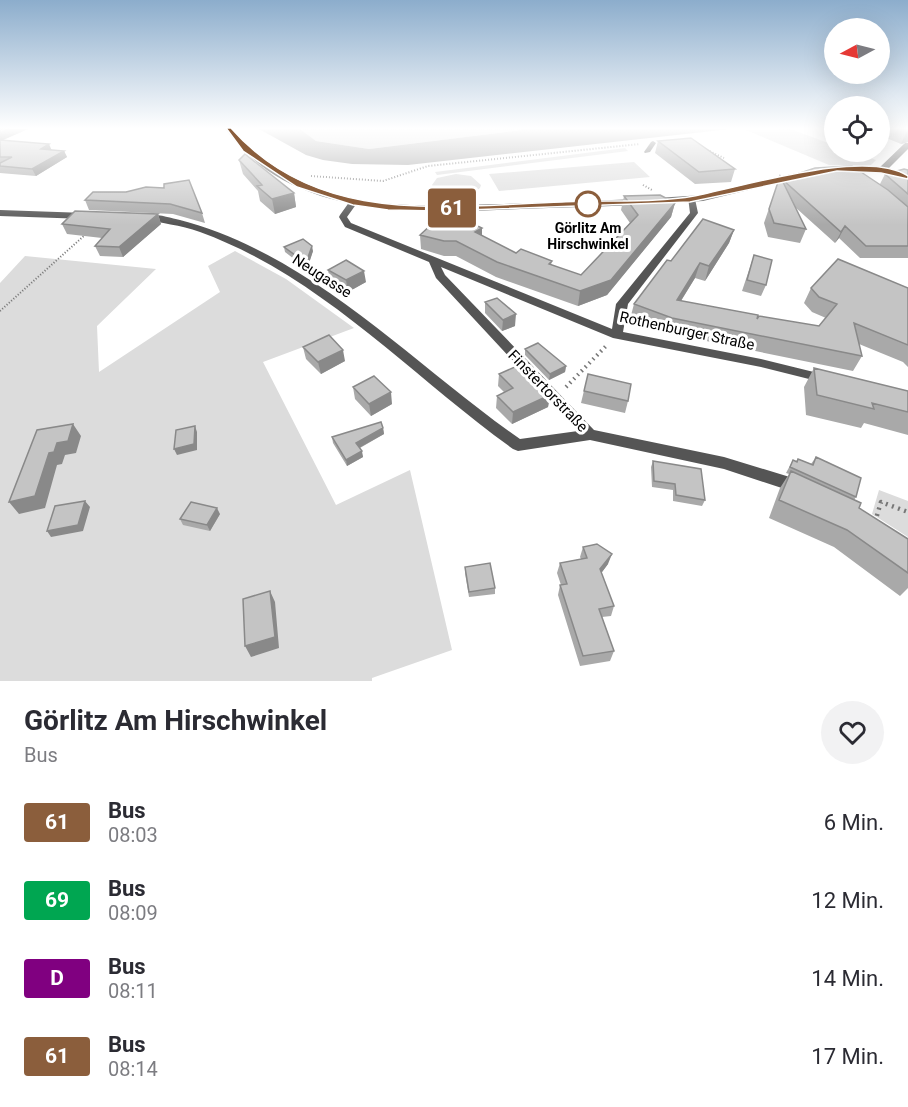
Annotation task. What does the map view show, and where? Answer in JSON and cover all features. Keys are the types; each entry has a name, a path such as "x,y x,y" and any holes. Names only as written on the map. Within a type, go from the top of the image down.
{"street":[{"path":"263,161 299,186 353,203 388,208 436,209 690,199 804,174"},
{"path":"881,171 892,161"},
{"path":"845,168 862,179"},
{"path":"826,171 845,168 908,176"},
{"path":"617,335 622,304 694,213 690,199"},
{"path":"353,203 343,217 348,225 433,259"},
{"path":"0,213 95,216"},
{"name":"Neugasse","path":"135,217 172,220 238,243 282,267 363,322 488,425 518,445 590,435"},
{"name":"Rothenburger Straße","path":"433,259 617,335 761,363 841,383"},
{"name":"Finstertorstraße","path":"433,259 440,276 590,435 724,463 797,485 817,495"}],"path":[{"path":"309,176 383,181 428,166 477,161"},
{"path":"0,311 91,230"},
{"path":"556,397 617,335"},
{"path":"874,524 881,502 908,512"}],"shaded area":[{"path":"329,161 446,161 408,165 352,164"},
{"path":"524,161 550,161 437,175 435,172"},
{"path":"819,161 874,162 871,165 829,165"},
{"path":"634,162 650,177 499,191 489,174"},
{"path":"456,174 471,176 481,185 480,188 469,194 455,196 442,193 432,185 437,178"},
{"path":"235,251 286,279 354,328 263,362 336,505 410,470 452,650 372,678 372,681 0,681 0,283 25,256 156,269 97,326 99,372 220,292 208,266"},
{"path":"879,490 908,501 908,537 872,514"}],"building":[{"path":"4,161 47,161 32,169 0,166 0,163"},
{"path":"240,161 254,161 294,193 272,199 257,186 262,185"},
{"path":"684,161 723,161 735,169 699,172"},
{"path":"852,166 888,190 908,207 908,246 866,246 845,226 841,232 782,179 815,168"},
{"path":"908,170 908,194 885,174"},
{"path":"780,176 806,229 774,223 769,209"},
{"path":"189,180 202,213 170,204 85,200 93,192 126,192 146,187 164,188 164,184"},
{"path":"660,195 675,203 611,280 580,291 497,262 456,241 444,241 420,235 435,221 442,223 450,213 482,228 475,232 516,253 521,249 552,261 549,264 581,275 638,215 624,196"},
{"path":"75,211 158,214 119,247 95,246 110,229 62,224"},
{"path":"703,219 734,230 709,266 700,263 677,300 758,315 757,319 759,316 819,326 837,304 819,297 811,288 838,259 908,288 908,345 854,323 862,356 672,318 634,304 667,260 671,261"},
{"path":"303,239 312,246 306,263 284,247"},
{"path":"754,255 772,260 766,285 747,280"},
{"path":"346,260 364,271 346,280 328,270"},
{"path":"497,298 516,314 503,320 485,302"},
{"path":"329,335 343,350 318,362 303,347"},
{"path":"538,343 566,366 550,374 525,349"},
{"path":"524,363 536,375 532,377 550,395 513,412 497,396 513,388 499,374"},
{"path":"814,368 908,391 908,412 872,403 874,409 817,395"},
{"path":"588,374 631,384 628,401 584,391"},
{"path":"374,376 391,392 369,404 353,387"},
{"path":"381,422 383,428 356,443 362,451 346,460 332,437"},
{"path":"73,424 68,441 57,443 54,452 49,453 35,496 9,502 37,430"},
{"path":"195,426 194,444 174,449 176,430"},
{"path":"816,457 861,478 856,497 790,467 793,460 797,462 798,459 813,465"},
{"path":"653,461 701,469 705,500 676,495 675,484 654,481"},
{"path":"791,471 861,503 859,508 908,539 908,573 847,530 779,500"},
{"path":"85,501 78,525 47,531 55,506"},
{"path":"191,502 217,508 207,525 180,519"},
{"path":"597,544 612,554 600,569 614,606 599,609 614,651 583,656 560,585 567,584 560,563 587,558 583,547"},
{"path":"490,563 495,588 469,592 465,567"},
{"path":"270,591 275,637 245,646 243,599"}],"bus line":[{"name":"61","path":"262,161 299,186 321,194 371,206 412,209 703,198 781,179 837,169 868,169 908,176"}],"place":[{"name":"Görlitz Am Hirschwinkel","path":"588,204"}]}
